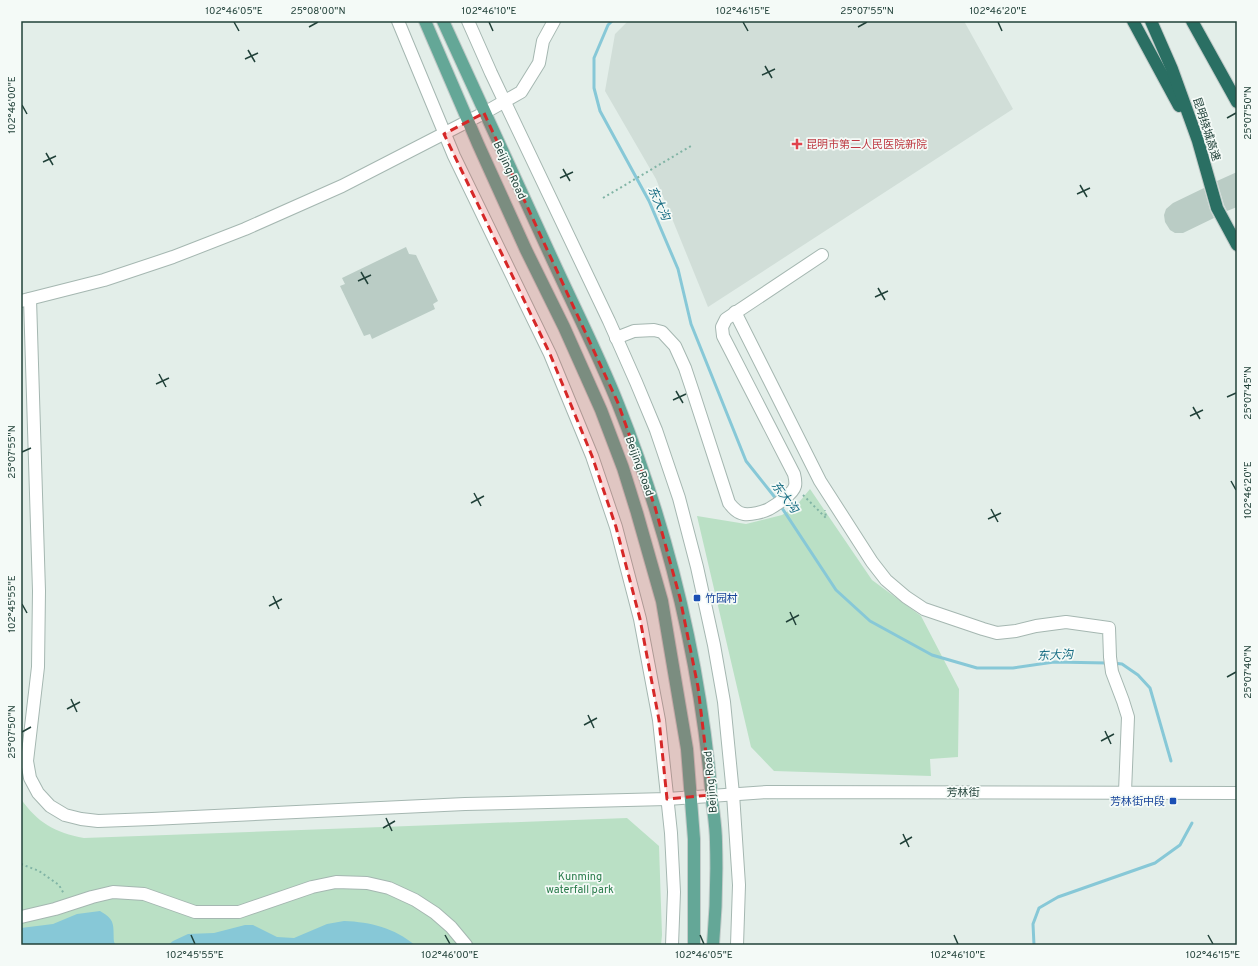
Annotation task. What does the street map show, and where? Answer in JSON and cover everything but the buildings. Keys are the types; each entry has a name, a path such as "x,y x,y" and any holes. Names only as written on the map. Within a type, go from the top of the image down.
{"highway":[{"path":"1133,21 1198,141"},
{"name":"昆明绕城高速","path":"1151,21 1172,69 1198,141 1217,208 1237,245"},
{"path":"1192,21 1237,102"}],"main road":[{"name":"Beijing Road","path":"425,21 468,122 526,250 564,327 601,410 623,468 637,512 662,601 686,749 694,839 694,945"},
{"name":"Beijing Road","path":"443,21 618,403 655,507 680,598 698,687 707,745 716,840 716,912 713,945"}],"street":[{"path":"398,21 444,134 550,354 594,463 616,527 640,619 659,720 671,833 674,892 672,945"},
{"path":"468,21 504,102 616,338 656,430 679,498 697,567 714,645 724,702 733,794 739,886 737,945"},
{"path":"26,300 104,280 188,252 245,229 342,186 468,122 521,92 539,63 543,41 554,21"},
{"path":"616,338 634,331 654,330 662,332 669,339 675,346 685,368 729,503 735,510 743,514 769,509 792,493 796,481 794,474 724,336 722,327 726,319 735,312 822,255"},
{"name":"芳林街","path":"26,300 39,591 38,668 27,761 30,778 38,793 50,806 64,815 81,819 98,820 152,819 465,804 667,799 690,796 767,792 1237,793"},
{"path":"735,312 820,481 872,562 886,580 906,597 924,609 997,633 1066,622 1110,628 1110,657 1112,672 1124,701 1128,717 1125,792"},
{"path":"21,917 92,896 113,892 144,894 195,912 239,912 312,887 336,882 367,883 389,888 415,900 435,913 451,927 466,945"}],"path":[{"path":"603,198 691,146"},
{"path":"792,493 804,495 826,518 824,503 831,498"},
{"path":"21,864 39,871 59,885 69,904"}],"highlighted area":[{"path":"484,113 618,403 655,507 680,598 698,687 711,795 667,799 659,720 640,619 616,527 592,456 550,354 444,134"}],"shaded area":[{"name":"昆明市第二人民医院新院","path":"628,21 964,21 1013,109 708,307 656,179 605,91 615,34"}],"green space":[{"path":"810,489 872,580 921,616 959,689 958,757 930,759 931,776 774,771 751,747 697,516 746,524 782,515 796,506"},
{"name":"Kunming waterfall park","path":"21,799 40,820 56,830 84,838 627,818 659,846 662,935 661,945 21,945"}],"water":[{"path":"100,911 109,917 113,924 114,942 116,945 21,945 21,928 53,924 77,914"},
{"path":"344,921 382,927 399,934 415,945 168,945 188,934 214,933 245,925 253,925 277,937 294,938 327,924"}],"waterway":[{"name":"东大沟","path":"612,21 608,25 594,58 594,88 600,111 649,201 678,269 691,324 746,461 777,500"},
{"name":"东大沟","path":"780,505 836,590 870,621 932,655 977,668 1013,668 1054,662 1107,663"},
{"name":"东大沟","path":"1113,663 1122,664 1138,675 1150,688 1171,761"},
{"name":"东大沟","path":"1034,945 1033,924 1039,908 1058,897 1155,863 1180,845 1192,823"}],"place":[{"name":"昆明市第二人民医院新院","path":"797,144"},
{"name":"竹园村","path":"697,598"},
{"name":"芳林街中段","path":"1173,801"}]}
